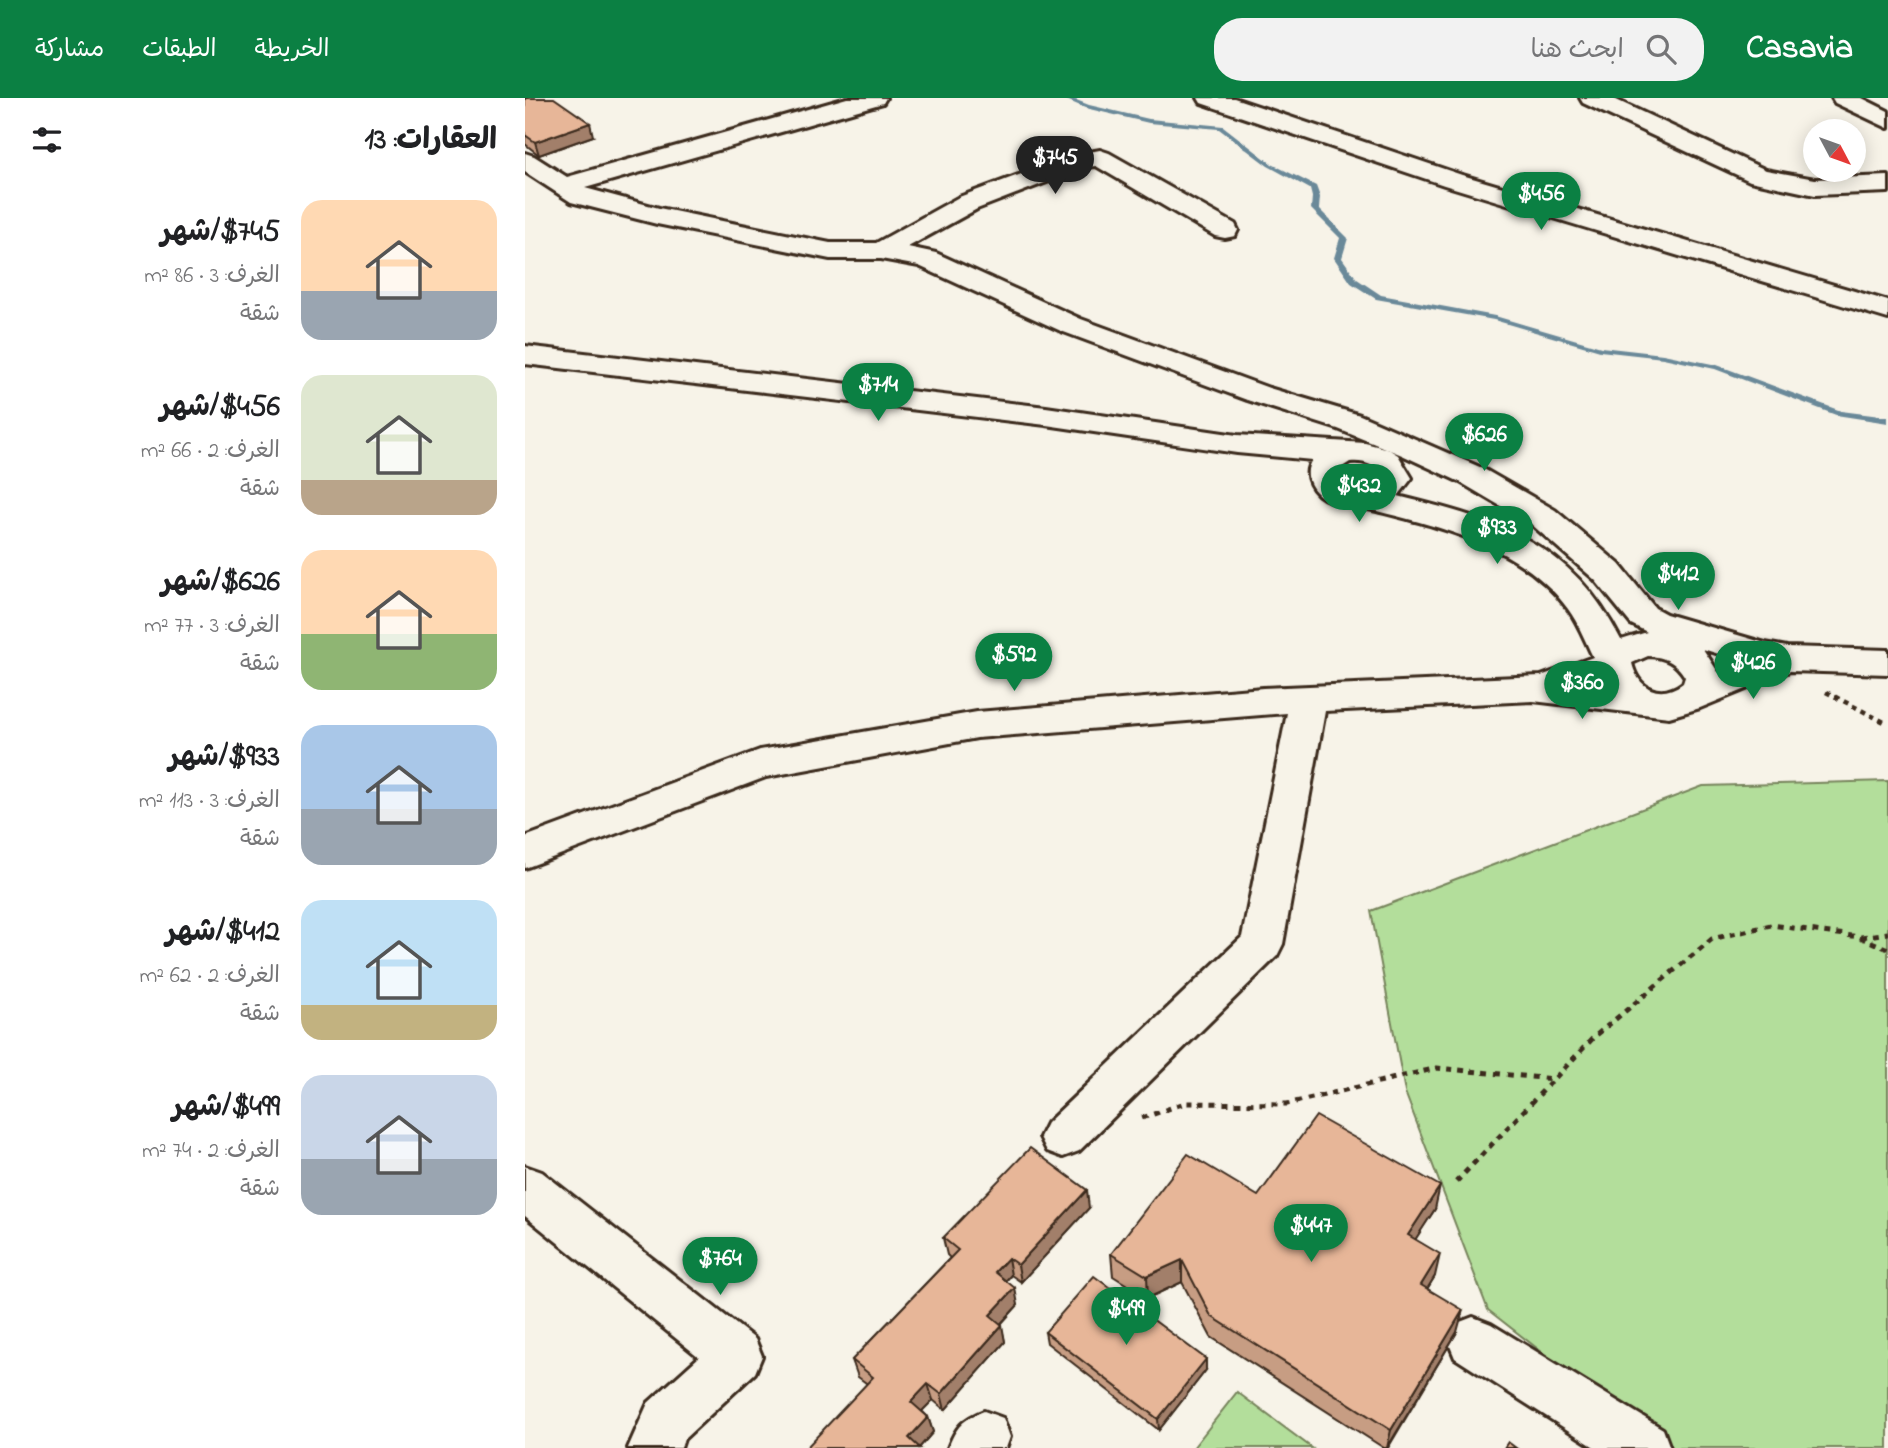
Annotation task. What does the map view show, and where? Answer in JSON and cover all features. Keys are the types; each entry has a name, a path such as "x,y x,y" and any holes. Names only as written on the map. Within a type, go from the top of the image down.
{"street":[{"path":"563,186 874,98"},
{"path":"1210,98 1453,180 1888,310"},
{"path":"1592,98 1759,176 1815,187 1888,184"},
{"path":"1844,98 1888,121"},
{"path":"881,251 968,203 1082,160 1100,158 1225,230"},
{"path":"525,161 580,196 656,216 830,251 881,251 926,259 1071,325 1258,394 1349,422 1401,455 1507,511 1560,530"},
{"path":"525,355 1046,416 1237,444 1401,455 1471,475 1521,503 1560,530 1607,572 1643,616 1702,673 1703,683 1699,693"},
{"path":"1237,444 1324,482 1340,494 1364,497 1472,526 1505,538 1544,562"},
{"path":"1324,482 1323,467 1336,456 1346,453"},
{"path":"1364,497 1386,491 1393,485 1401,455"},
{"path":"1471,475 1507,511 1544,562 1576,595 1615,663 1617,682 1637,698"},
{"path":"1643,616 1686,634 1775,657"},
{"path":"525,853 760,764 977,725 1263,701 1308,701 1533,688 1576,679 1615,663 1620,654 1631,648 1659,644 1680,651 1888,662"},
{"path":"1533,688 1637,698 1665,705 1679,704 1775,657"},
{"path":"1073,1128 1262,944 1308,701"},
{"path":"525,1187 737,1356 666,1421 654,1448"},
{"path":"1473,1341 1643,1448"}],"path":[{"path":"1456,1181 1594,1037 1711,939 1771,925 1860,937 1888,949"},
{"path":"1860,937 1888,933"},
{"path":"1073,1128 1122,1125 1185,1103 1287,1104 1437,1068 1554,1079"}],"green space":[{"path":"1888,781 1888,1448 1665,1448 1488,1310 1405,1092 1371,911 1703,786"},
{"path":"1237,1392 1312,1448 1193,1448"}],"building":[{"path":"525,98 554,98 590,123 535,142 525,135"},
{"path":"1316,1116 1440,1186 1408,1235 1440,1254 1421,1285 1463,1310 1391,1430 1211,1316 1182,1260 1147,1276 1111,1254 1188,1154 1258,1196"},
{"path":"1030,1148 1087,1190 1018,1265 1008,1258 995,1272 1015,1288 990,1315 1002,1325 941,1394 928,1384 911,1402 928,1417 909,1438 920,1448 806,1448 873,1377 852,1360 958,1250 943,1238"},
{"path":"1094,1276 1206,1359 1158,1419 1045,1332"},
{"path":"1508,1442 1516,1448 1504,1448"}],"waterway":[{"path":"1065,98 1087,107 1149,121 1221,127 1270,165 1313,188 1316,197 1315,209 1344,238 1338,258 1354,281 1379,297 1495,318 1600,349 1663,356 1717,367 1839,413 1888,420"}]}
